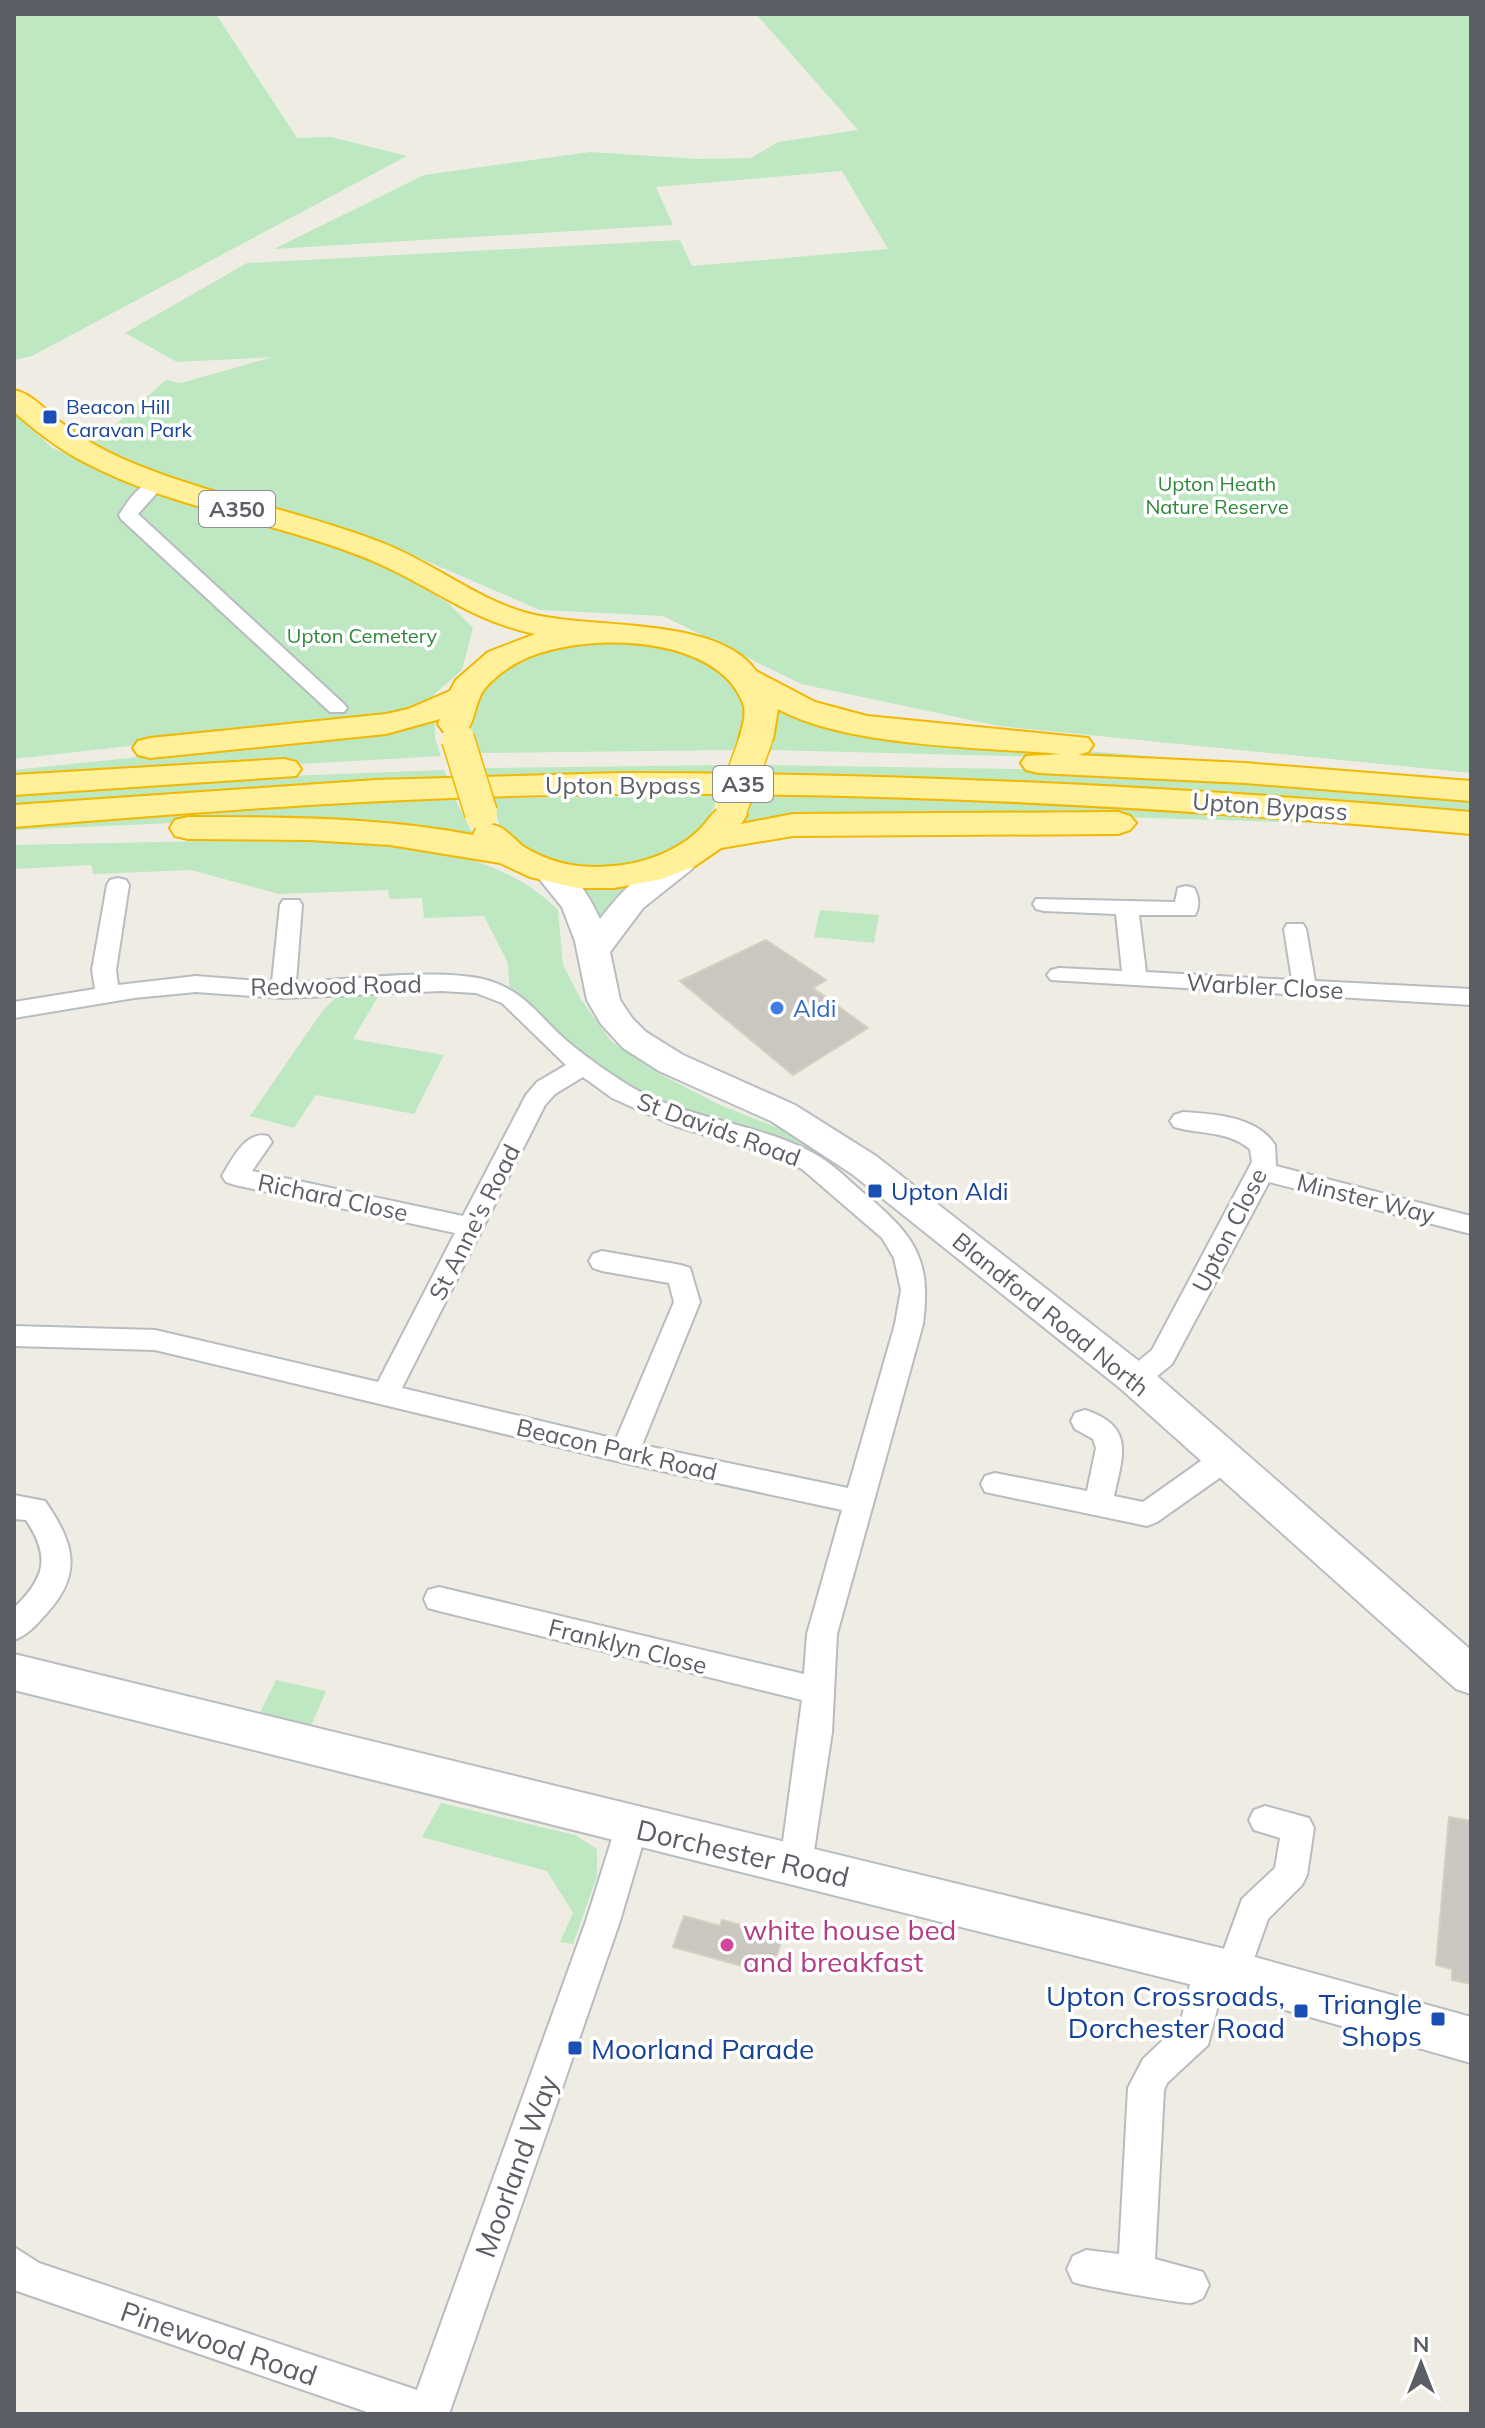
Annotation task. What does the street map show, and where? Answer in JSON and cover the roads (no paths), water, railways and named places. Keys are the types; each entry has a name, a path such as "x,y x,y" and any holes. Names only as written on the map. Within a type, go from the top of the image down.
{"highway":[{"name":"A350","path":"14,398 75,446 155,485 341,537 411,567 470,601 541,628 594,633"},
{"path":"470,601 484,624 486,634 482,669"},
{"path":"509,854 491,835 481,813 458,739 455,718 461,698 467,685 482,669 535,644 594,633 648,635 686,643 717,655 748,679 803,709 865,726 1471,780"},
{"path":"14,834 315,829 429,837 509,854 547,870 614,876 647,872 681,862 713,839 732,806 756,739 761,706 748,679"},
{"path":"14,763 378,726 419,716 461,698"},
{"name":"Upton Bypass","path":"14,785 344,766 789,759 1166,769 1471,791"},
{"name":"Upton Bypass","path":"14,816 432,789 700,784 1066,793 1471,823"},
{"name":"A35","path":"713,839 756,829 793,825 1020,823 1239,825 1471,834"}],"main road":[{"path":"594,952 623,907 650,883 681,862"},
{"name":"Blandford Road North","path":"547,870 566,886 576,900 594,952 602,1001 621,1027 679,1067 770,1107 823,1136 1135,1379 1225,1459 1465,1660"},
{"name":"Dorchester Road","path":"14,1672 1221,1970 1471,2040"}],"street":[{"path":"155,485 136,502 128,515 337,708"},
{"path":"108,995 104,970 118,885"},
{"path":"1043,903 1187,910 1186,893"},
{"path":"283,990 291,905"},
{"path":"1127,907 1135,978"},
{"path":"1295,929 1305,989"},
{"name":"Warbler Close","path":"1059,975 1471,997"},
{"name":"Redwood Road","path":"14,1010 196,984 283,990 441,983 479,986 510,998 582,1067"},
{"name":"St Anne's Road","path":"385,1395 535,1101 546,1088 582,1067"},
{"name":"St Davids Road","path":"582,1067 621,1092 684,1120 772,1146 811,1163 866,1206 898,1239 912,1274 912,1304 859,1502"},
{"name":"Upton Close","path":"1135,1379 1162,1357 1265,1162 1262,1145 1246,1131 1226,1123 1183,1121"},
{"name":"Richard Close","path":"259,1142 235,1176 471,1227"},
{"name":"Minster Way","path":"1261,1171 1471,1225"},
{"path":"602,1261 681,1275 687,1302 625,1452"},
{"name":"Beacon Park Road","path":"14,1336 155,1340 625,1452 859,1502"},
{"path":"1085,1421 1105,1433 1110,1448 1098,1505"},
{"path":"995,1484 1147,1514 1225,1459"},
{"path":"796,1864 816,1732 816,1690 822,1634 859,1502"},
{"path":"14,1507 35,1509 53,1532 58,1560 52,1588 14,1627"},
{"name":"Franklyn Close","path":"439,1599 816,1690"},
{"path":"1136,2274 1146,2088 1155,2071 1196,2033 1221,1970 1254,1910 1290,1875 1298,1828 1265,1820"},
{"name":"Moorland Way","path":"429,2414 593,1951 632,1826"},
{"name":"Pinewood Road","path":"14,2266 28,2278 429,2414"},
{"path":"1086,2269 1136,2274 1190,2285"}],"place":[{"name":"Beacon Hill Caravan Park","path":"50,417"},
{"name":"Aldi","path":"777,1008"},
{"name":"Upton Aldi","path":"875,1191"},
{"name":"white house bed and breakfast","path":"727,1945"},
{"name":"Upton Crossroads, Dorchester Road","path":"1301,2011"},
{"name":"Triangle Shops","path":"1438,2019"},
{"name":"Moorland Parade","path":"575,2048"}],"park label":[{"name":"Upton Heath Nature Reserve","path":"1217,494"},
{"name":"Upton Cemetery","path":"362,635"}]}
